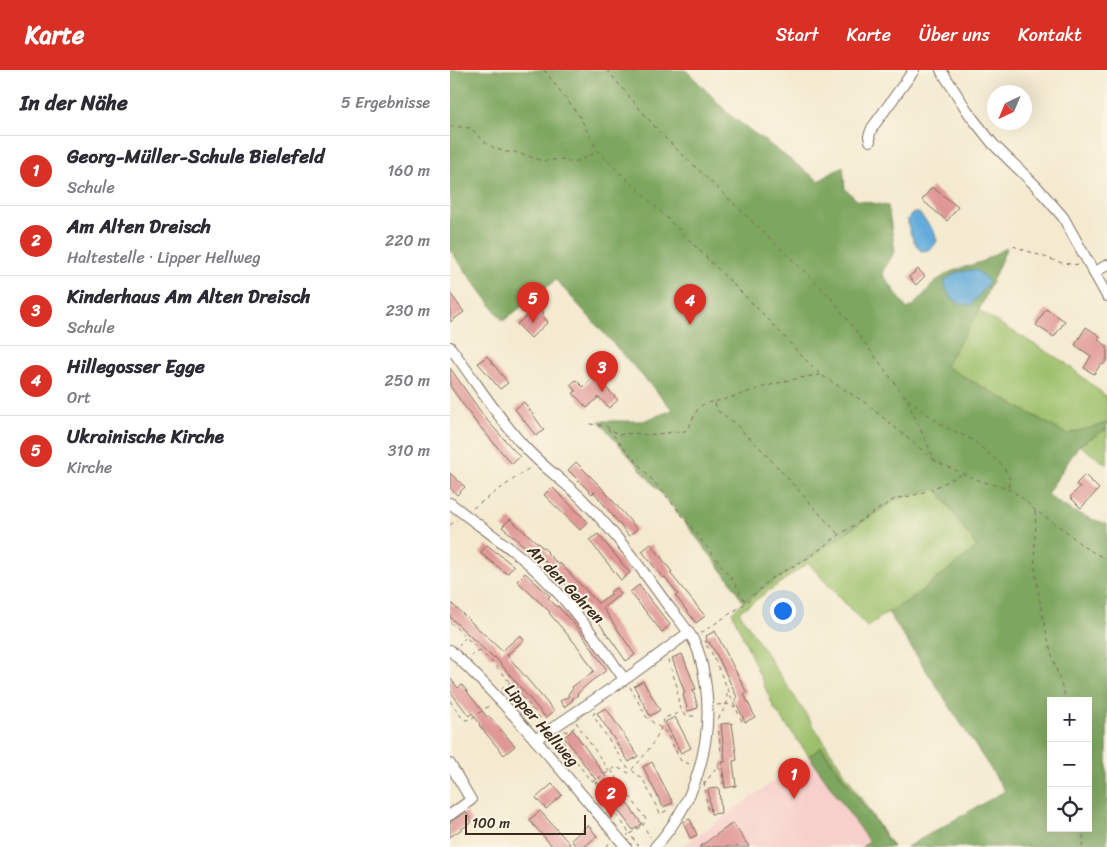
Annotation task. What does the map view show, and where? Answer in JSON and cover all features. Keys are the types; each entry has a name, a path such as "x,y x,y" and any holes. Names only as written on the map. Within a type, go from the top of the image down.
{"street":[{"path":"870,141 869,136 872,128 914,70"},
{"path":"942,70 970,115 993,144 1054,205 1067,223 1107,296"},
{"path":"1094,273 1107,265"},
{"path":"451,352 507,427 524,446 584,500 650,581 692,638 704,677 708,716 704,749 700,769 686,802 674,823 653,843"},
{"name":"An den Gehren","path":"450,503 529,565 553,588 596,637 624,679"},
{"path":"535,740 634,673 663,651 692,638"},
{"name":"Lipper Hellweg","path":"454,648 500,694 535,740 626,847"},
{"path":"450,764 471,800 450,814"}],"path":[{"path":"544,70 580,117 598,152 651,202 821,375 867,404 935,462 962,474 1008,489 1084,546 1107,558"},
{"path":"607,70 628,98 660,133 829,295 906,398 935,462"},
{"path":"450,126 471,128 483,141 494,148 524,154 543,161 562,159 568,162 578,161 598,152"},
{"path":"1013,246 1062,263 1083,266 1089,262"},
{"path":"590,424 606,426 619,435 685,432 690,428 700,407 768,386 821,375"},
{"path":"906,398 942,426 972,440 1003,466 1010,479 1008,489"},
{"path":"714,402 718,411 731,420 762,450 839,534"},
{"path":"606,426 674,505 734,582 746,603"},
{"path":"450,525 540,461"},
{"path":"743,724 710,649 692,638 746,603 770,579 808,558 839,534 896,498 907,497 940,485 962,474"},
{"path":"1035,510 1037,528 1034,550 1035,568 1048,643 1065,697"},
{"path":"450,622 521,694 542,720 544,734"},
{"path":"450,630 454,626"},
{"path":"454,648 466,637"},
{"path":"470,658 478,649"},
{"path":"663,651 667,656 678,689 677,696 682,712 687,716 708,716"},
{"path":"634,673 630,687 647,718 666,732 681,761 700,769 705,785 708,813"},
{"path":"450,701 463,719 471,719 500,694 510,682"},
{"path":"705,785 722,759 718,719 727,704 728,690"},
{"path":"512,702 521,694"},
{"path":"707,705 727,704 735,707"},
{"path":"523,715 532,708"},
{"path":"598,708 593,715 625,765 643,779 660,814 686,802"},
{"path":"594,782 616,768 629,773 642,759 664,718 682,712"},
{"path":"571,715 646,820 644,825 630,834"},
{"path":"566,732 579,726"},
{"path":"553,727 639,847"},
{"path":"566,760 573,755"},
{"path":"717,766 722,772 723,784"},
{"path":"578,774 584,770"},
{"path":"694,786 705,785"},
{"path":"644,825 653,843"},
{"path":"1082,847 1084,832"}],"shaded area":[{"path":"809,756 869,842 862,847 682,847"}],"green space":[{"path":"450,70 686,70 731,116 819,181 843,166 845,189 857,200 888,206 895,251 882,273 907,309 913,306 936,281 950,272 981,262 1007,247 979,311 945,366 1067,434 1107,423 1107,429 1079,445 1047,494 1068,509 1107,524 1107,847 907,847 1005,791 888,612 911,599 977,547 937,488 896,499 743,602 731,582 673,507 599,421 643,421 673,410 556,280 503,321 450,250"},
{"path":"979,311 1064,362 1107,397 1107,423 1067,435 944,366"},
{"path":"1107,429 1107,465 1079,445"},
{"path":"936,488 977,547 911,599 867,627 808,563 739,612 893,847 822,747 809,756 774,708 732,612 743,602 896,499"},
{"path":"821,747 893,847 862,847 869,842 809,756"}],"water":[{"path":"913,213 919,213 934,231 937,241 929,250 921,251 912,237 908,220"},
{"path":"978,271 989,281 971,305 961,304 952,298 946,290 945,280 958,272"}],"building":[{"path":"932,187 958,207 947,221 922,200"},
{"path":"918,269 925,276 916,285 909,277"},
{"path":"450,293 464,312 450,322"},
{"path":"538,307 544,313 542,315 548,322 531,338 517,324"},
{"path":"1046,309 1065,321 1054,337 1036,325"},
{"path":"1086,327 1100,336 1098,340 1107,346 1107,359 1094,374 1084,368 1091,356 1075,345"},
{"path":"487,356 508,383 500,389 478,363"},
{"path":"450,368 486,419 520,457 512,464 474,420 450,386"},
{"path":"595,376 618,400 609,408 599,397 587,408 573,393 576,391 570,385 576,380 583,387"},
{"path":"524,402 544,430 536,436 515,409"},
{"path":"576,462 600,486 637,529 629,536 594,492 592,494 568,470"},
{"path":"450,473 465,487 457,495 450,488"},
{"path":"1085,475 1099,489 1081,508 1070,497 1080,487 1076,484"},
{"path":"552,487 588,522 580,530 544,495"},
{"path":"510,519 548,552 559,565 560,563 598,603 612,595 610,592 616,588 621,594 603,608 635,655 626,661 588,607 543,559 541,560 502,527"},
{"path":"598,534 630,573 621,580 589,540"},
{"path":"651,544 672,572 670,573 705,616 696,623 675,595 678,594 642,551"},
{"path":"487,545 514,566 508,573 480,553"},
{"path":"525,573 550,596 548,598 558,606 580,631 607,670 590,682 564,707 560,701 569,696 568,694 573,689 572,687 594,671 579,648 550,612 517,581"},
{"path":"639,585 670,625 662,632 630,592"},
{"path":"450,602 502,651 520,635 524,640 507,655 554,711 546,718 495,657 493,658 450,617"},
{"path":"715,631 747,693 744,694 755,717 745,722 735,700 737,697 718,657 709,642 705,642 706,636"},
{"path":"682,654 696,689 693,690 698,708 688,711 683,694 685,693 672,658"},
{"path":"450,678 458,688 462,685 487,717 489,716 515,746 504,755 479,725 472,713 469,716 450,691"},
{"path":"643,681 660,710 650,716 634,686"},
{"path":"606,708 638,756 629,762 597,713"},
{"path":"675,717 691,748 681,753 665,722"},
{"path":"732,723 737,760 733,761 736,786 725,788 722,762 725,762 721,724"},
{"path":"573,730 609,784 612,782 642,824 633,830 564,737"},
{"path":"652,762 673,803 663,807 643,767"},
{"path":"552,784 562,795 546,809 536,798"},
{"path":"719,788 721,813 711,814 708,789"},
{"path":"540,811 570,844 566,847 553,847 529,820"},
{"path":"466,812 472,822 450,837 450,822"},
{"path":"690,819 697,835 690,838 683,822"},
{"path":"733,823 749,847 699,847"},
{"path":"588,825 597,836 584,847 577,847 571,840"}],"place":[{"name":"Ukrainische Kirche","path":"533,323"},
{"name":"Hillegosser Egge","path":"690,325"},
{"name":"Kinderhaus Am Alten Dreisch","path":"602,392"},
{"name":"Georg-Müller-Schule Bielefeld","path":"794,799"},
{"name":"Am Alten Dreisch","path":"611,818"}]}
